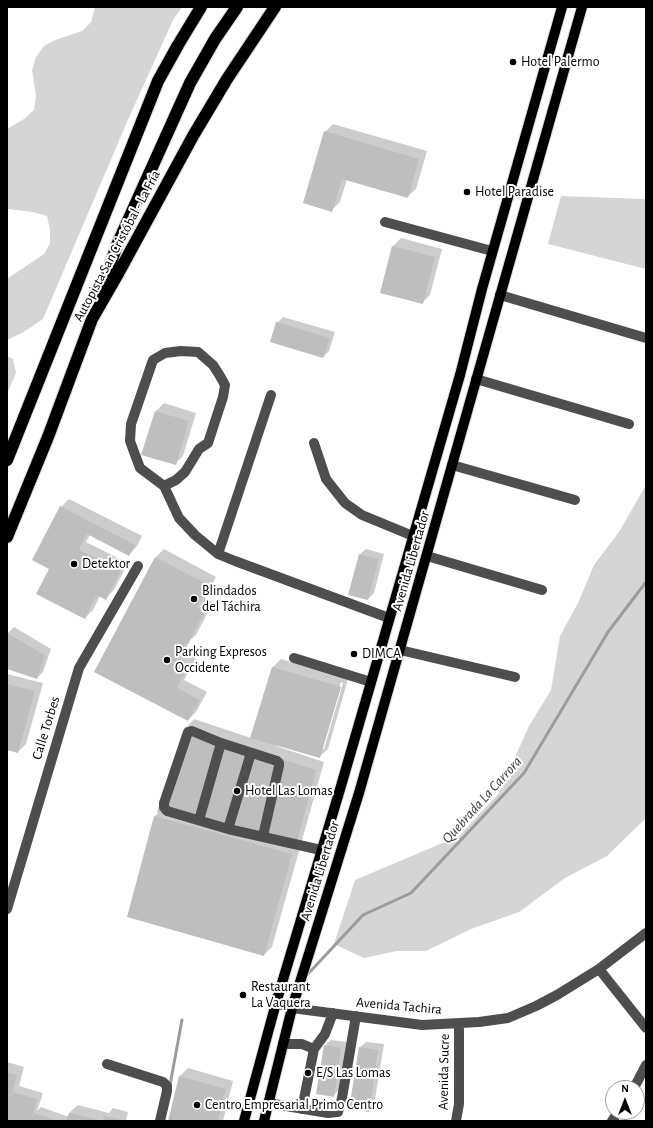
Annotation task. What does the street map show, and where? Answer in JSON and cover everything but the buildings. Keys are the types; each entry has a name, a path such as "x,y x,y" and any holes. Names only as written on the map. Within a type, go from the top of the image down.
{"highway":[{"name":"Autopista San Cristóbal - La Fría","path":"7,460 158,81 201,7"},
{"path":"92,319 117,245 190,83 215,39 237,7"},
{"name":"Autopista San Cristóbal - La Fría","path":"7,536 48,437 92,319 120,272 197,129 227,79 275,7"}],"main road":[{"name":"Avenida Libertador","path":"244,1121 276,1003 460,375 492,251 562,7"},
{"name":"Avenida Libertador","path":"264,1121 292,1008 359,793 582,7"}],"street":[{"path":"385,222 492,251"},
{"path":"500,295 646,338"},
{"path":"164,486 176,480 185,472 199,449 208,443 224,397 224,385 220,376 213,365 198,352 181,351 165,353 153,360 131,424 130,441 140,468 164,486 180,518 195,535 218,554 389,618"},
{"path":"476,379 629,424"},
{"path":"218,554 271,395"},
{"path":"314,443 326,479 345,503 362,515 413,536"},
{"path":"452,465 575,500"},
{"path":"426,556 542,590"},
{"name":"Calle Torbes","path":"7,909 79,668 138,566"},
{"path":"400,650 515,677"},
{"path":"294,658 371,682"},
{"path":"263,836 279,766 277,761 221,743 192,731 188,732 164,803 164,808 167,811 228,829 322,850"},
{"path":"199,820 221,743"},
{"path":"228,829 251,753"},
{"name":"Avenida Tachira","path":"276,1003 292,1008 422,1025 459,1024 508,1018 557,996 599,969 646,933"},
{"path":"599,969 646,1028"},
{"path":"302,1109 314,1049 325,1034 333,1013"},
{"path":"268,1103 328,1113 338,1112 342,1098 356,1016"},
{"name":"Avenida Sucre","path":"456,1121 459,1104 459,1024"},
{"path":"283,1044 302,1044 314,1049"},
{"path":"107,1064 163,1082 167,1086 160,1121"},
{"path":"638,1080 646,1065"}],"shaded area":[{"path":"95,7 182,7 173,20 127,122 43,319 22,333 7,340 7,279 44,254 50,243 50,230 47,216 33,212 7,209 7,129 24,119 34,110 36,96 32,70 36,57 44,46 55,40 82,31 91,22"},
{"path":"561,196 646,199 646,269 548,244"},
{"path":"7,356 13,359 16,373 7,394"},
{"path":"646,485 646,818 607,856 565,878 519,912 471,929 426,951 397,951 364,958 334,944 355,880 459,836 499,793 529,726 551,690 560,636 578,603 594,565 619,532"}],"waterway":[{"name":"Quebrada La Carrora","path":"307,975 363,915 411,893 524,773 608,632 646,582"},
{"name":"Quebrada La Carrora","path":"170,1085 182,1020"}],"place":[{"name":"Hotel Palermo","path":"513,62"},
{"name":"Hotel Paradise","path":"467,192"},
{"name":"Detektor","path":"74,564"},
{"name":"Blindados del Táchira","path":"194,599"},
{"name":"DIMCA","path":"354,654"},
{"name":"Parking Expresos Occidente","path":"167,660"},
{"name":"Hotel Las Lomas","path":"237,791"},
{"name":"Restaurant La Vaquera","path":"243,995"},
{"name":"E/S Las Lomas","path":"308,1073"},
{"name":"Centro Empresarial Primo Centro","path":"197,1105"}]}
